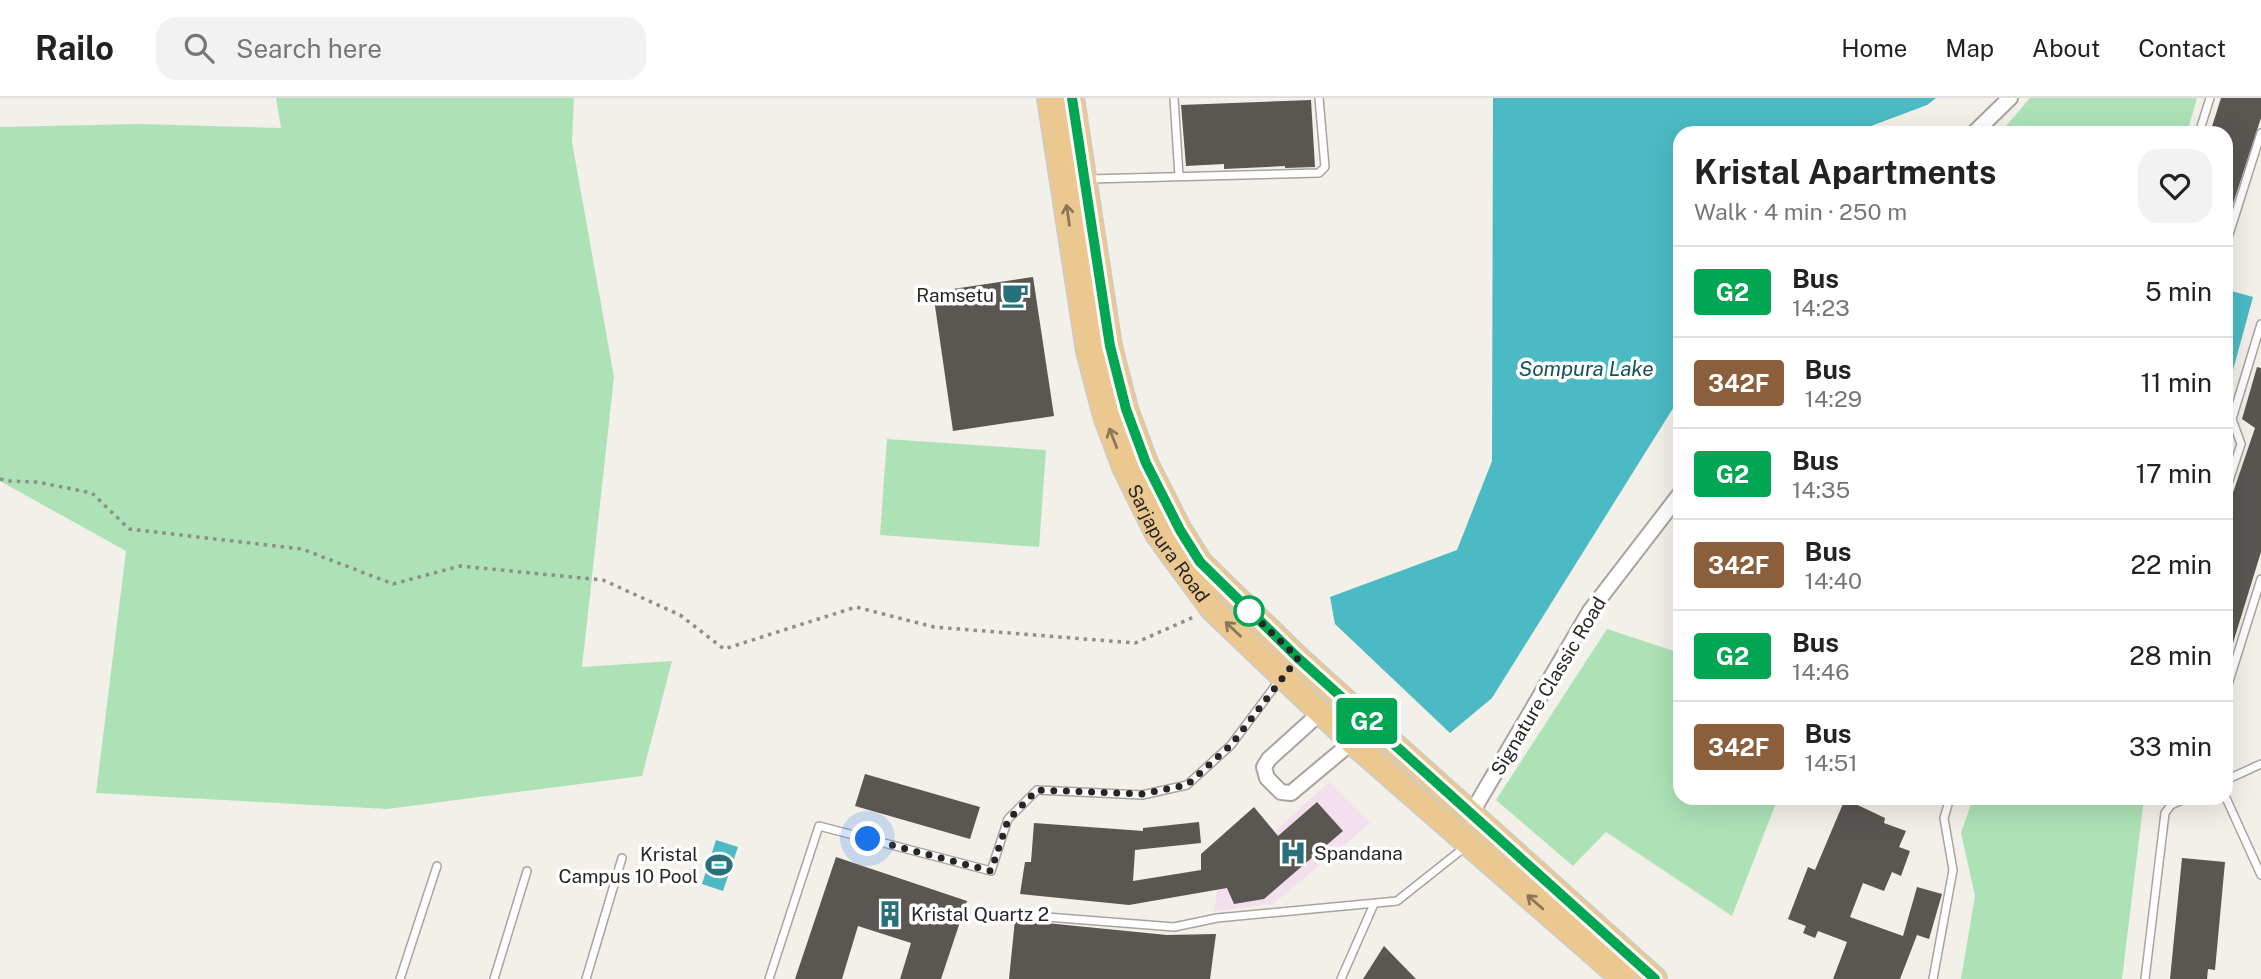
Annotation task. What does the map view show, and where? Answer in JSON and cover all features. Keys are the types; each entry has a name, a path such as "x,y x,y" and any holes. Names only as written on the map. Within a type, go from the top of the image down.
{"main road":[{"name":"Sarjapura Road","path":"1049,98 1088,351 1105,416 1124,467 1157,534 1213,609 1352,741 1468,844 1655,979"},
{"name":"Sarjapura Road","path":"1072,98 1110,346 1126,409 1146,463 1180,530 1200,562 1298,658 1471,814 1575,923 1623,979"},
{"path":"1282,676 1298,658"}],"street":[{"path":"1981,126 2010,98"},
{"name":"Signature Classic Road","path":"1471,814 1590,611 1673,503"},
{"path":"1321,712 1269,759 1264,767 1267,778 1281,792 1292,793 1352,741"}],"lane":[{"path":"1174,98 1179,176"},
{"path":"1083,179 1319,173 1325,167 1319,98"},
{"path":"2201,126 2210,98"},
{"path":"2233,222 2261,133"},
{"path":"2233,416 2261,324"},
{"path":"2233,422 2241,444 2233,469"},
{"path":"2233,669 2261,579"},
{"path":"769,979 819,826 991,871 1008,820 1037,790 1142,794 1187,785 1231,745 1282,676"},
{"path":"2233,777 2261,764"},
{"path":"1933,979 1953,870 1944,818 1948,805"},
{"path":"2145,979 2165,813 2171,805"},
{"path":"2229,805 2261,875"},
{"path":"1021,915 1174,927 1217,918 1397,901 1468,844"},
{"path":"586,979 622,858"},
{"path":"400,979 437,866"},
{"path":"495,979 527,872"},
{"path":"1341,979 1374,904"}],"path":[{"path":"0,479 37,482 92,493 129,530 302,549 393,584 460,566 603,580 680,615 724,649 856,607 934,627 1135,643 1213,609"}],"shaded area":[{"name":"Spandana","path":"1329,782 1370,823 1273,904 1214,911 1219,882"}],"green space":[{"path":"276,98 574,98 572,142 614,377 582,667 672,661 642,776 387,809 96,793 126,551 0,481 0,127 139,124 281,128"},
{"path":"2030,98 2197,98 2189,126 2006,126"},
{"path":"887,439 1046,450 1039,547 880,535"},
{"path":"1607,629 1673,651 1673,805 1775,805 1732,916 1606,832 1573,866 1496,800"},
{"path":"1971,805 2143,805 2122,979 1961,979 1975,896 1961,833"}],"water":[{"name":"Sompura Lake","path":"1493,98 1936,98 1927,105 1871,126 1673,126 1673,408 1492,698 1450,733 1335,624 1330,597 1457,550 1492,461"},
{"path":"2233,291 2253,297 2233,370"},
{"name":"Kristal Campus 10 Pool","path":"716,840 738,847 723,891 702,884"}],"building":[{"path":"2221,98 2261,98 2261,118 2233,204 2233,126 2212,126"},
{"path":"1311,100 1315,167 1224,169 1224,164 1186,166 1181,105"},
{"path":"1033,277 1054,416 953,431 933,292"},
{"path":"2257,367 2261,368 2261,552 2233,643 2233,492 2255,428 2242,419"},
{"path":"865,774 980,807 970,839 855,806"},
{"path":"1317,802 1343,831 1264,899 1234,904 1227,888 1129,905 1020,894 1025,862 1031,862 1034,823 1143,831 1143,828 1199,822 1201,843 1135,850 1133,881 1201,870 1201,854 1254,807 1278,836"},
{"path":"1842,805 1858,805 1885,818 1884,823 1906,831 1899,847 1910,851 1901,876 1892,872 1884,891 1863,883 1850,917 1903,936 1917,887 1942,894 1929,939 1917,935 1900,979 1833,979 1847,942 1818,931 1815,938 1803,933 1806,926 1788,919 1808,867 1815,870"},
{"name":"Kristal Quartz 2","path":"836,857 967,901 941,979 900,979 911,943 858,926 842,979 795,979"},
{"path":"2182,858 2225,862 2215,970 2208,969 2207,979 2170,979"},
{"path":"1015,920 1167,935 1216,934 1210,979 1009,979"},
{"path":"1384,946 1416,979 1363,979"}],"bus line":[{"name":"G2","path":"1072,98 1110,346 1126,409 1146,463 1180,530 1200,562 1298,658 1655,979"}],"place":[{"name":"Ramsetu","path":"1015,295"},
{"name":"Spandana","path":"1293,853"},
{"name":"Kristal Campus 10 Pool","path":"719,865"},
{"name":"Kristal Quartz 2","path":"890,914"}],"route":[{"path":"868,839 991,871 1008,820 1037,790 1142,794 1187,785 1231,745 1298,658 1240,602 1249,611"}]}
